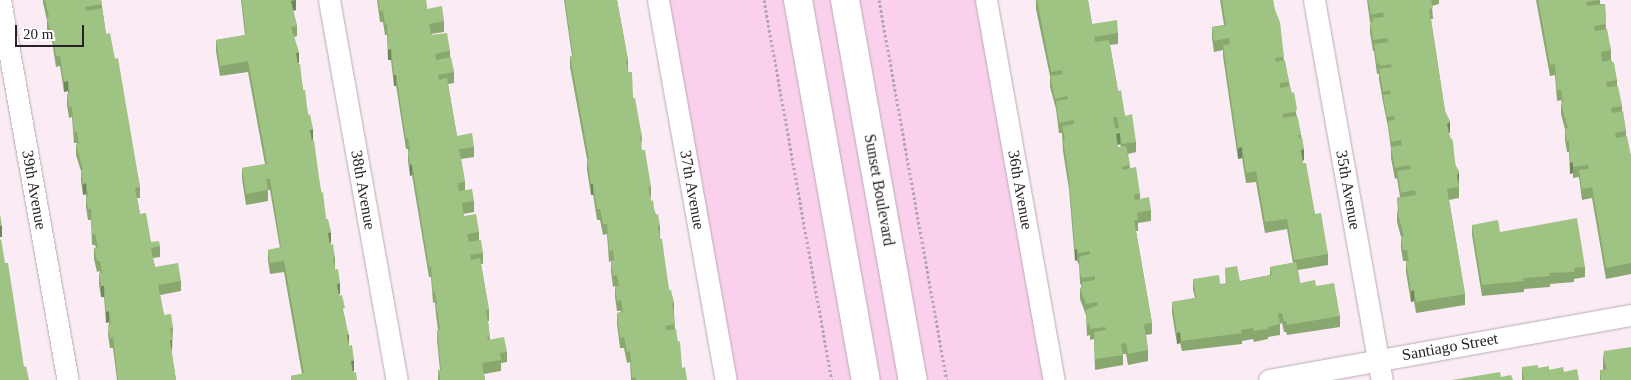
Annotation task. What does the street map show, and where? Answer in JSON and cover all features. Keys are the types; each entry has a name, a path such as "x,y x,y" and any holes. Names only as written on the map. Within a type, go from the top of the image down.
{"main road":[{"path":"798,0 866,380"},
{"name":"Sunset Boulevard","path":"845,0 913,380"}],"street":[{"name":"39th Avenue","path":"0,0 68,380"},
{"name":"38th Avenue","path":"329,0 397,380"},
{"name":"37th Avenue","path":"658,0 726,380"},
{"name":"36th Avenue","path":"986,0 1054,380"},
{"name":"35th Avenue","path":"1314,0 1381,370"},
{"name":"Santiago Street","path":"1269,380 1381,370 1631,315"}],"path":[{"path":"764,0 832,380"},
{"path":"879,0 947,380"}],"shaded area":[{"path":"658,0 985,0 1054,380 726,380"}],"building":[{"path":"45,0 101,0 102,4 85,7 86,11 102,8 106,34 110,33 115,59 118,58 140,187 135,188 140,214 146,213 151,242 159,241 160,246 151,248 155,267 178,263 181,281 158,285 164,315 171,314 173,328 170,328 172,340 170,340 176,380 118,380 113,337 110,338 108,325 111,324 109,311 106,312 104,286 101,286 99,273 102,273 100,261 97,261 94,248 98,247 95,234 92,234 91,209 88,209 86,183 83,184 81,170 83,170 76,144 79,144 77,132 74,132 72,107 69,107 67,94 70,93 68,81 64,82 60,56 56,56 52,30 50,31 47,18 49,17"},
{"path":"242,0 294,0 291,1 297,26 291,27 299,52 296,53 298,64 300,64 308,115 310,114 313,129 310,130 312,141 314,140 326,219 328,219 331,232 328,233 330,245 333,244 335,270 338,269 340,283 337,284 339,296 342,295 345,308 342,309 349,335 347,335 349,346 352,345 354,360 351,361 353,373 356,372 357,380 291,380 291,376 304,373 284,261 270,263 268,250 281,247 270,179 266,179 268,190 246,194 242,168 267,164 248,61 220,66 216,40 246,35"},
{"path":"378,0 426,0 427,9 442,6 444,21 429,24 431,35 447,33 450,51 435,54 436,60 451,57 454,72 438,75 439,80 447,78 457,136 472,133 474,147 459,149 465,182 458,183 459,191 472,189 474,201 462,203 464,216 476,214 479,232 467,234 469,242 481,240 483,253 470,255 471,260 480,258 489,310 486,310 490,336 487,337 488,340 504,337 507,352 500,353 501,360 482,363 485,380 440,380 438,370 441,370 437,330 440,329 435,292 433,292 431,267 429,267 412,164 410,165 408,151 410,150 408,138 406,139 391,49 388,50 387,24 385,24 383,11 380,11"},
{"path":"565,0 617,0 628,60 626,60 628,72 632,72 633,98 635,98 642,137 640,137 642,150 645,150 651,187 648,187 651,201 653,200 655,215 658,214 660,226 658,226 660,239 662,239 669,290 671,290 674,303 672,303 675,324 665,326 666,330 676,329 678,342 680,341 682,368 685,367 687,380 636,380 635,377 632,378 630,351 627,352 624,337 620,338 617,313 623,312 621,300 617,301 615,286 619,286 617,275 613,276 611,261 614,260 613,250 609,251 607,224 603,224 600,209 597,209 593,184 591,184 587,159 589,159 570,56 573,56"},
{"path":"1037,0 1088,0 1092,24 1117,20 1118,33 1094,37 1095,42 1109,40 1118,91 1121,90 1125,116 1132,114 1136,142 1122,144 1120,133 1116,134 1118,147 1126,146 1130,165 1122,167 1122,170 1136,167 1140,194 1134,194 1135,200 1149,197 1151,210 1137,213 1138,220 1134,220 1152,323 1144,324 1148,350 1128,354 1126,343 1121,344 1123,355 1095,359 1094,332 1106,330 1105,327 1090,329 1090,324 1087,325 1086,310 1098,305 1097,302 1086,304 1080,288 1083,288 1082,282 1095,280 1095,276 1082,278 1079,257 1090,254 1090,251 1078,253 1077,249 1075,250 1069,178 1062,126 1074,124 1074,120 1059,123 1056,101 1068,99 1067,96 1055,99 1050,76 1063,74 1062,70 1051,72","holes":["1113,117 1117,117 1119,128 1115,128"]},
{"path":"1222,0 1273,0 1280,22 1284,57 1275,58 1276,62 1285,60 1289,82 1280,83 1280,88 1290,86 1292,93 1294,92 1297,109 1295,112 1283,114 1283,118 1295,116 1298,118 1301,135 1298,135 1299,138 1302,137 1304,149 1301,150 1303,163 1306,163 1315,214 1321,213 1328,254 1294,260 1287,219 1265,222 1256,171 1246,173 1242,147 1238,148 1223,45 1230,44 1229,38 1214,41 1212,27 1226,25"},
{"path":"1368,0 1431,0 1433,8 1429,9 1445,111 1450,121 1447,124 1453,141 1455,164 1459,171 1457,175 1459,187 1447,189 1465,294 1416,302 1414,290 1411,291 1406,261 1409,261 1407,250 1403,250 1401,237 1404,236 1397,211 1399,211 1397,198 1416,195 1415,190 1401,193 1397,171 1411,169 1410,165 1395,168 1391,147 1402,145 1401,140 1391,142 1388,121 1395,120 1394,116 1387,117 1383,95 1391,94 1390,90 1383,92 1379,69 1392,67 1391,64 1380,66 1380,63 1377,64 1374,44 1388,42 1387,38 1373,40 1370,22 1373,21 1373,18 1384,17 1383,12 1371,15"},
{"path":"1538,0 1599,0 1586,2 1587,6 1605,4 1606,24 1594,26 1595,31 1607,29 1611,50 1601,52 1602,62 1611,60 1614,63 1617,80 1606,82 1607,87 1618,86 1622,106 1611,108 1612,113 1623,111 1626,131 1615,133 1616,138 1627,136 1631,157 1631,263 1606,268 1592,187 1582,189 1579,170 1589,169 1588,165 1573,167 1573,162 1570,163 1569,141 1567,141 1565,129 1568,128 1561,104 1563,103 1561,90 1557,90 1555,64 1550,65"},
{"path":"1577,218 1585,267 1574,268 1574,272 1549,273 1550,276 1523,278 1524,281 1482,285 1472,225 1498,220 1500,232"},
{"path":"1,239 5,263 8,263 24,367 26,366 29,380 0,380"},
{"path":"1296,262 1300,283 1315,280 1316,286 1334,283 1340,316 1287,325 1286,321 1284,322 1282,313 1278,313 1280,324 1268,327 1268,329 1254,331 1253,328 1241,330 1242,333 1182,341 1180,332 1177,333 1172,302 1196,298 1193,279 1219,275 1220,284 1227,283 1225,268 1237,266 1240,281 1272,275 1270,267"},
{"path":"1631,347 1631,380 1601,380 1600,370 1607,369 1603,357 1604,351"},
{"path":"1538,365 1538,368 1549,366 1549,370 1563,367 1564,372 1577,369 1579,380 1524,380 1522,367"},
{"path":"1500,372 1501,377 1511,375 1513,380 1452,380"}]}
